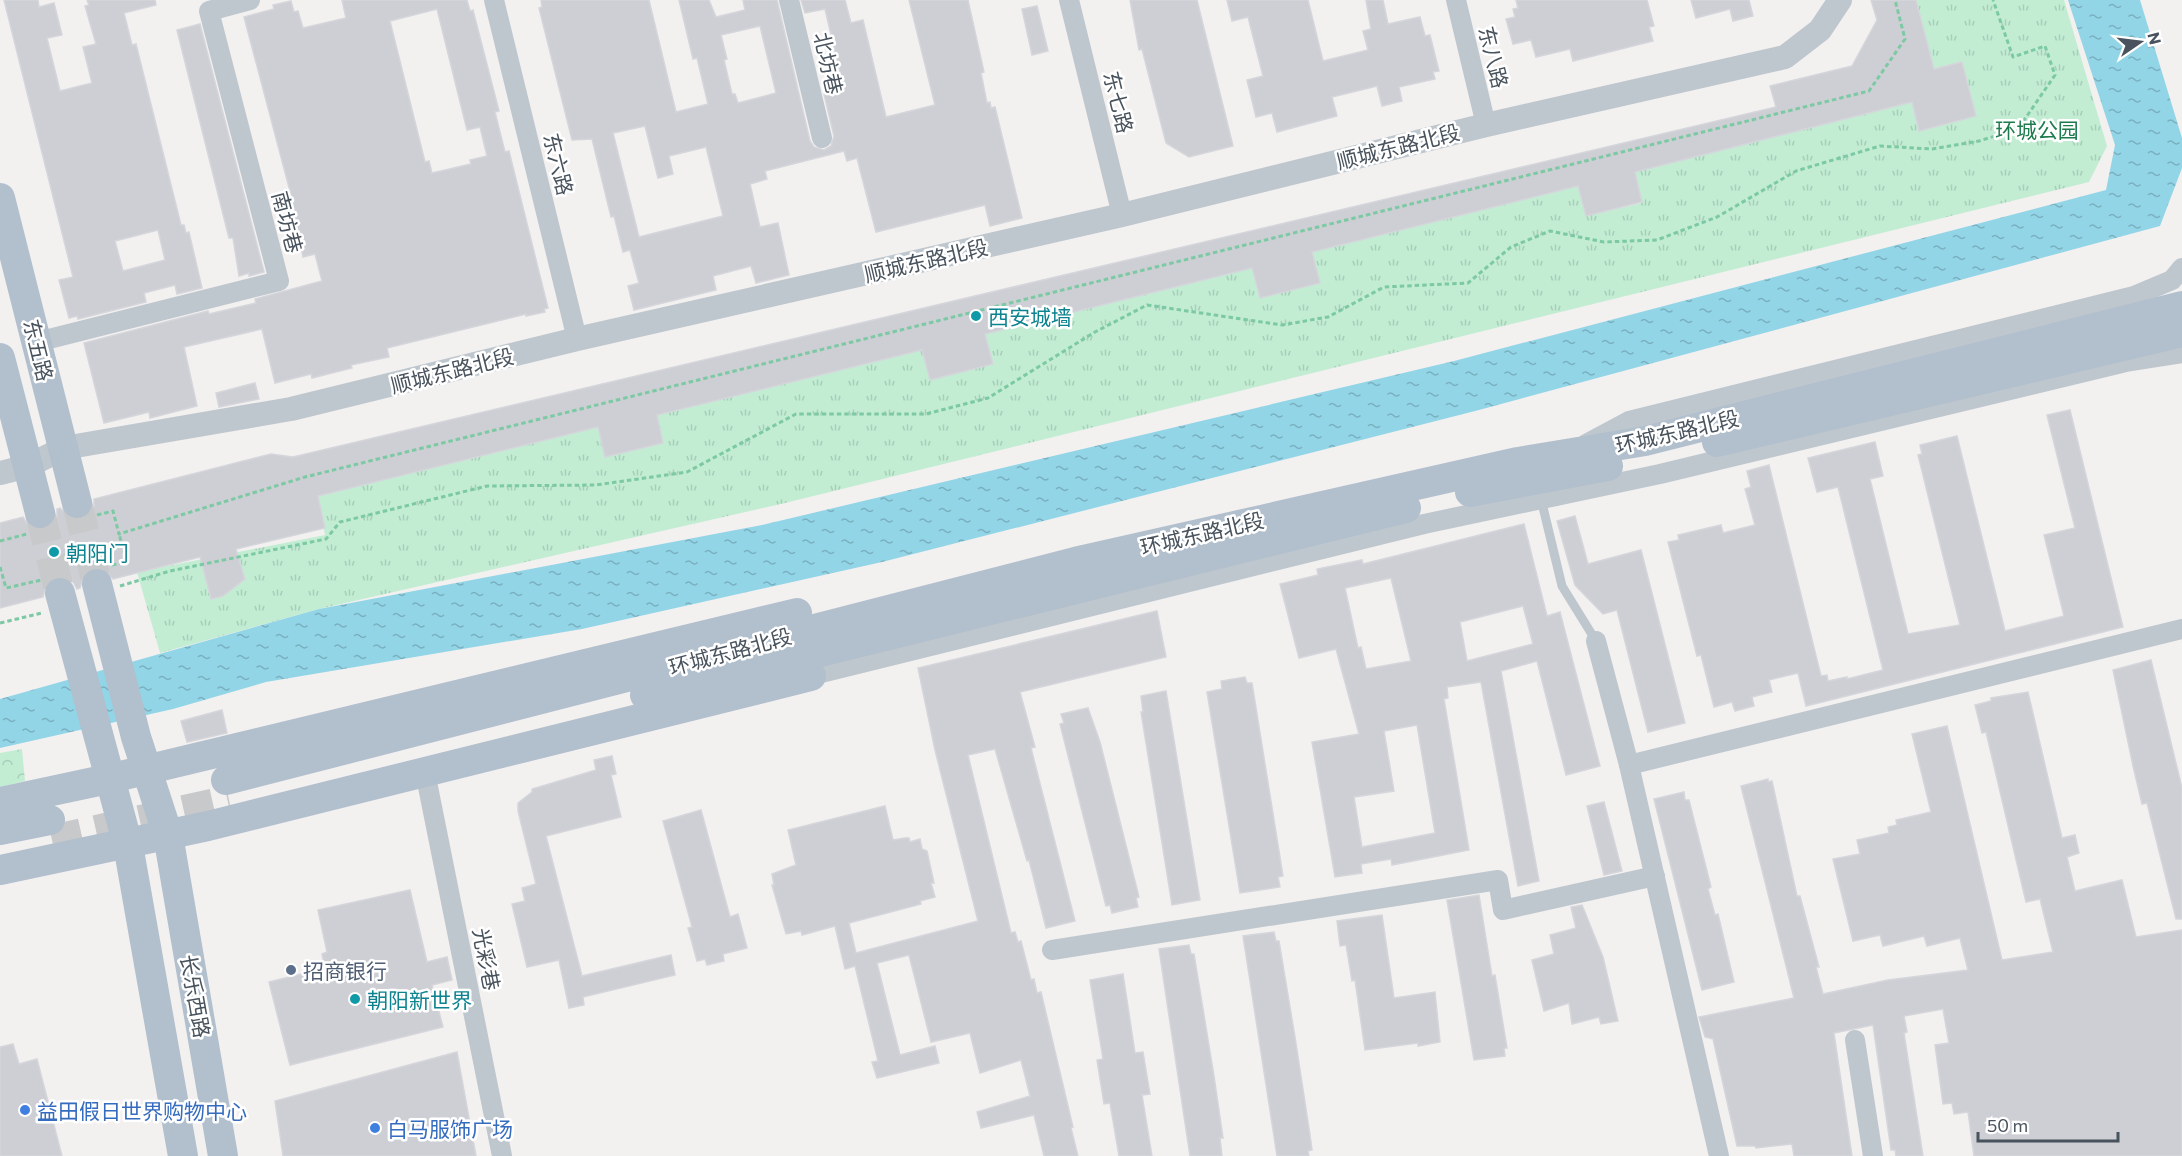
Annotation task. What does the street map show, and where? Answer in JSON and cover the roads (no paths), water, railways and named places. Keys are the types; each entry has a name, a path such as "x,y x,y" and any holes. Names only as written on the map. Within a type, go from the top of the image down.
{"main road":[{"name":"东五路","path":"0,198 64,448 84,510"},
{"name":"环城东路北段","path":"227,790 678,686 932,612 1484,488 1536,481 1578,462 1825,405 2182,306"},
{"name":"环城东路北段","path":"1825,405 2177,340"},
{"name":"东五路","path":"0,358 28,466 37,523"},
{"path":"100,599 145,768"},
{"path":"64,608 108,779"},
{"path":"0,801 108,779 145,768 805,611 932,612"},
{"path":"0,870 128,845 813,675 932,612"},
{"name":"长乐西路","path":"145,768 168,835 223,1156"},
{"name":"长乐西路","path":"108,779 128,845 183,1156"},
{"path":"0,830 51,830 0,850"}],"street":[{"name":"南坊巷","path":"37,342 279,281 209,11 250,0"},
{"name":"东六路","path":"494,0 577,339"},
{"name":"北坊巷","path":"789,0 822,138"},
{"name":"东七路","path":"1069,0 1122,215"},
{"name":"东八路","path":"1456,0 1486,124"},
{"name":"顺城东路北段","path":"0,473 28,466 64,448 291,410 577,339 1122,215 1486,124 1785,57 1820,30 1837,5"},
{"path":"813,675 1424,524 1660,474 1825,405 2134,296 2172,279 2182,268"},
{"path":"1578,462 1629,421 1825,405"},
{"path":"1578,462 1660,474"},
{"path":"1629,765 2182,629"},
{"path":"1596,641 1629,765 1719,1156"},
{"name":"光彩巷","path":"425,772 502,1156"},
{"path":"1052,950 1498,880 1503,910 1655,876"},
{"path":"1855,1040 1873,1156"}],"lane":[{"path":"1541,499 1562,586 1596,641"}],"water":[{"path":"2068,0 2140,0 2182,138 2182,168 2160,226 1479,410 882,562 582,629 266,682 173,709 0,748 0,699 319,609 762,525 1454,361 2106,190 2115,145"}],"tunnel":[{"path":"77,503 97,584"},
{"path":"40,513 60,593"},
{"path":"52,840 229,800"}],"place":[{"name":"西安城墙","path":"976,316"},
{"name":"朝阳门","path":"54,552"},
{"name":"招商银行","path":"291,970"},
{"name":"朝阳新世界","path":"355,999"},
{"name":"益田假日世界购物中心","path":"25,1110"},
{"name":"白马服饰广场","path":"375,1128"}],"park label":[{"name":"环城公园","path":"2037,129"}]}
